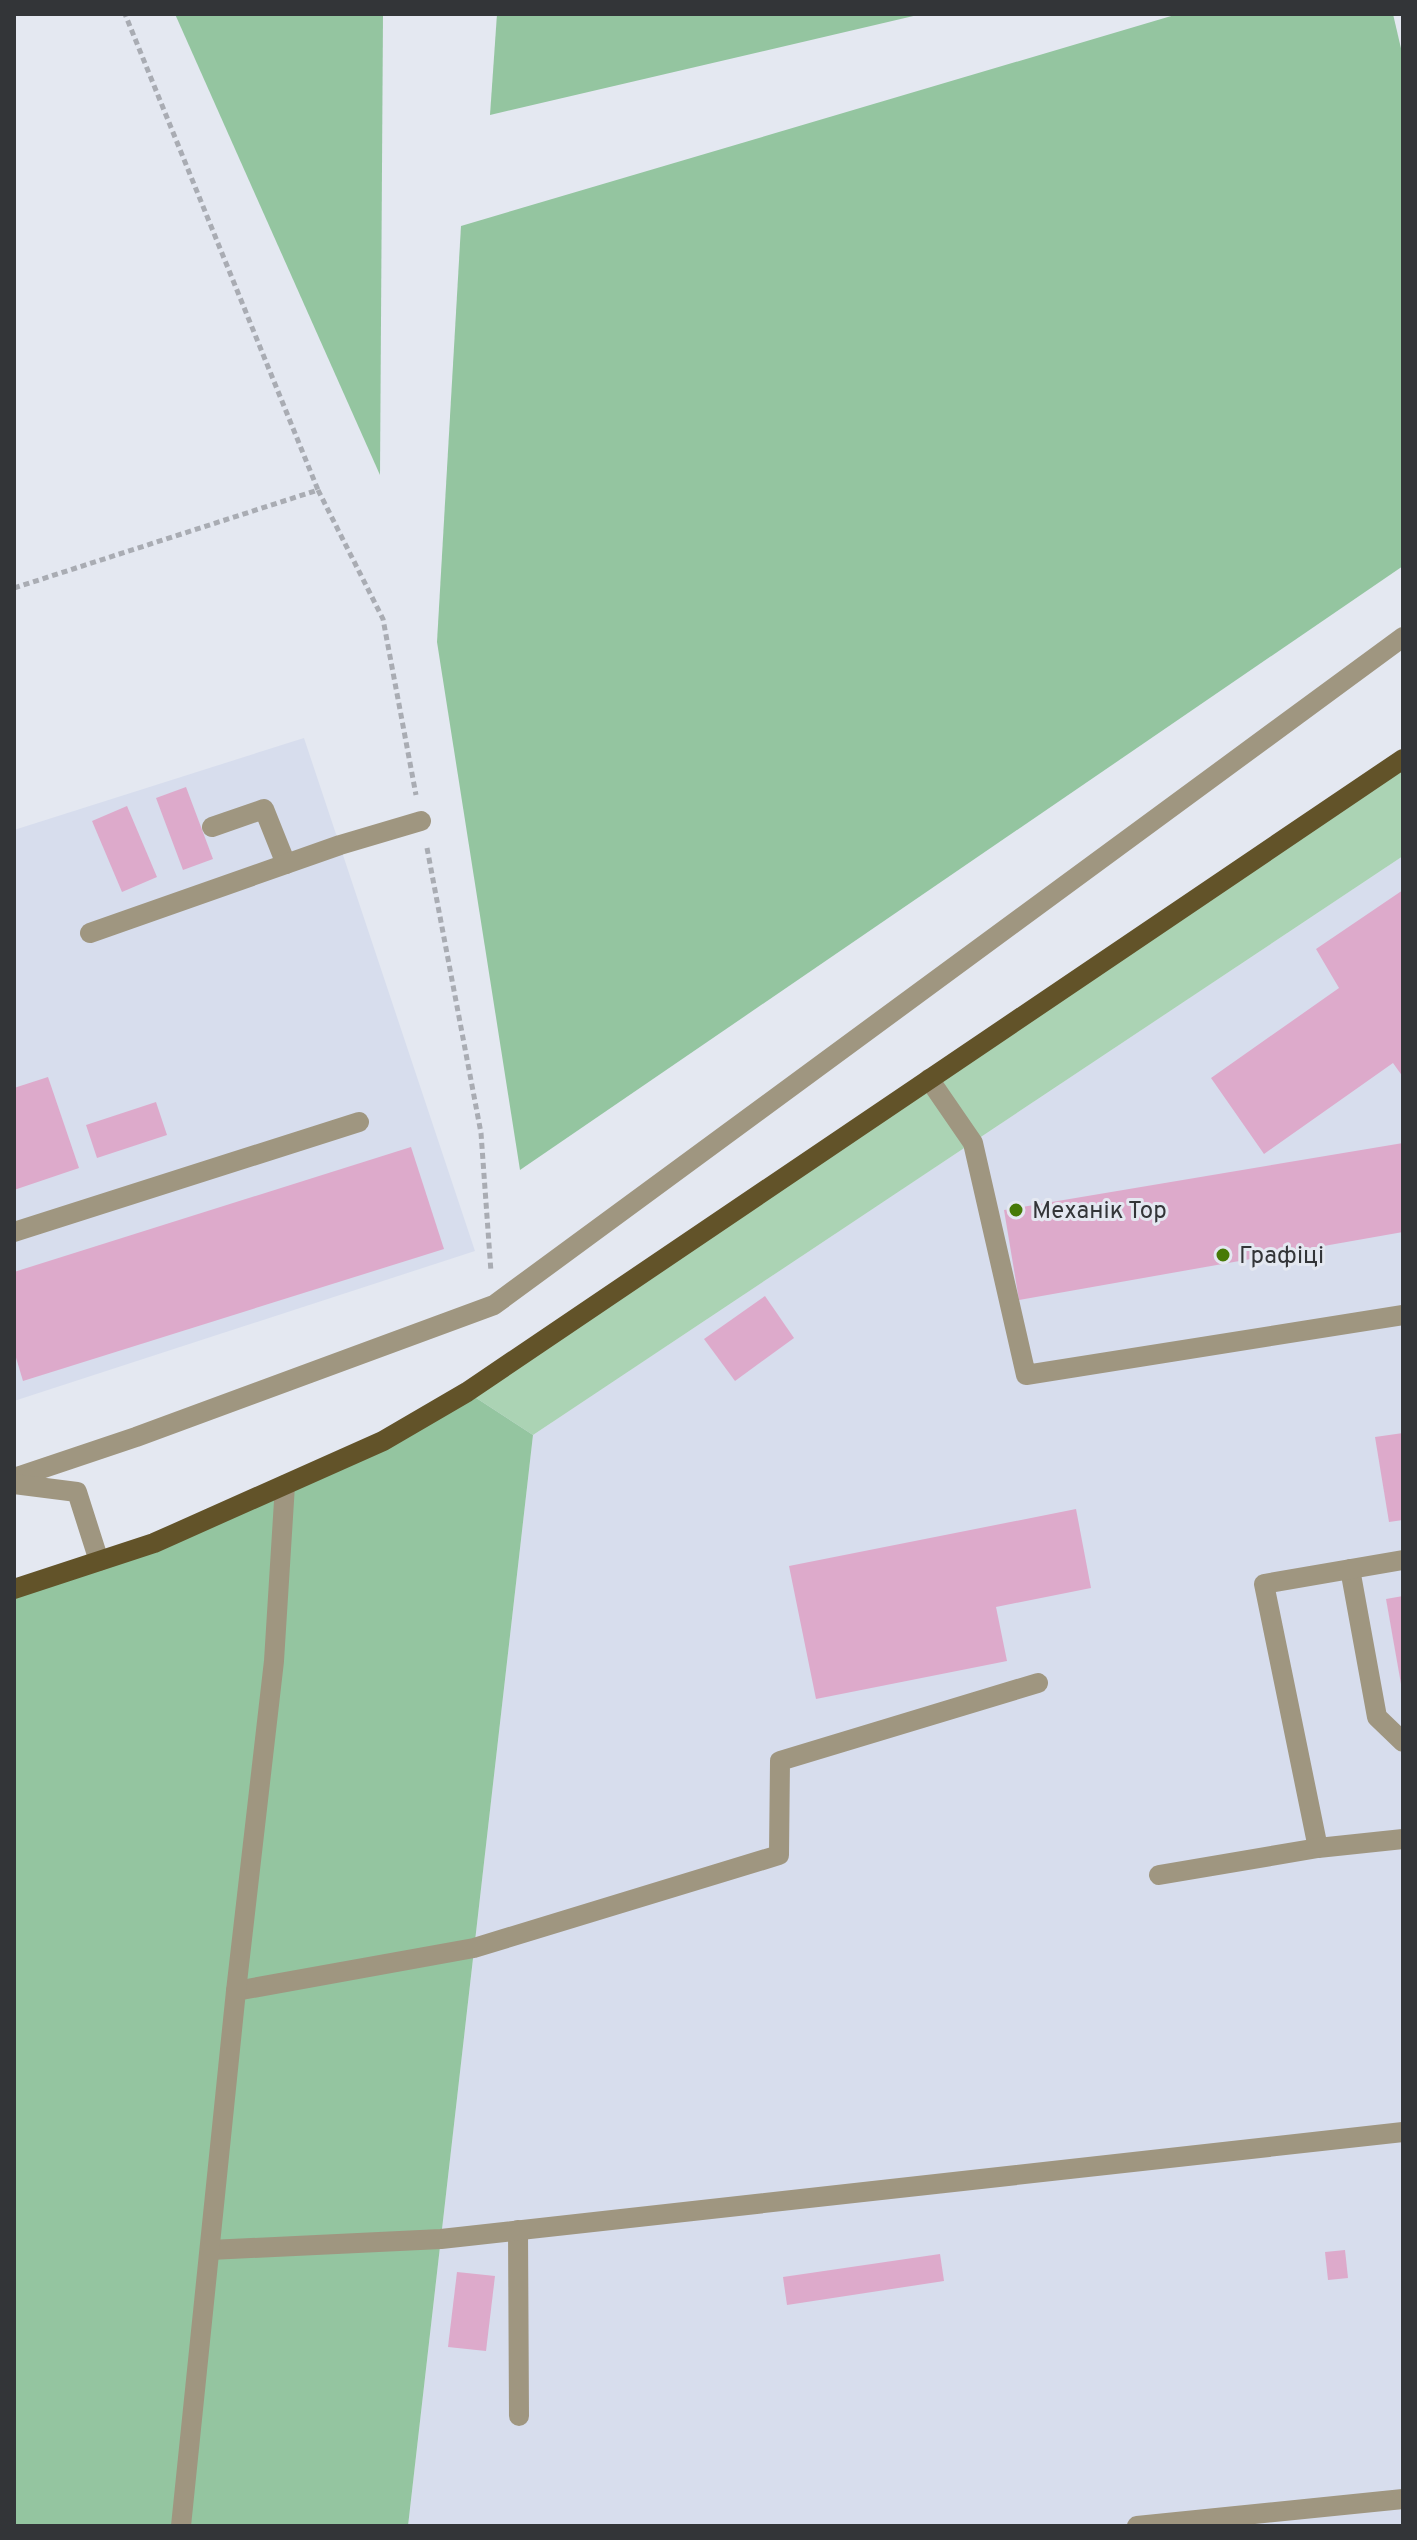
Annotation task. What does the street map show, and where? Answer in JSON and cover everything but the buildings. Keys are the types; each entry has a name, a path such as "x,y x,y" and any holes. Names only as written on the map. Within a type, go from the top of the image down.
{"main road":[{"path":"14,1589 154,1543 383,1441 467,1392 1403,759"}],"street":[{"path":"14,1481 494,1305 1403,637"},
{"path":"212,827 264,809 286,864"},
{"path":"90,933 286,864 421,821"},
{"path":"929,1079 973,1143 1026,1375 1403,1315"},
{"path":"14,1232 359,1122"},
{"path":"14,1481 77,1492 99,1561"},
{"path":"181,2526 236,1991 274,1661 285,1485"},
{"path":"1318,1848 1264,1584 1403,1560"},
{"path":"1350,1569 1377,1717 1403,1742"},
{"path":"236,1991 474,1948 779,1855 780,1761 1038,1683"},
{"path":"1159,1875 1318,1848 1403,1839"},
{"path":"210,2250 441,2239 1403,2132"},
{"path":"518,2230 519,2416"},
{"path":"1137,2526 1403,2499"}],"path":[{"path":"125,14 318,490 383,619 481,1133 494,1305"},
{"path":"14,588 318,490"}],"shaded area":[{"path":"304,738 475,1251 14,1401 14,830"},
{"path":"1403,856 1403,2526 408,2526 533,1435"}],"green space":[{"path":"175,14 383,14 380,475"},
{"path":"497,14 922,14 490,115"},
{"path":"1178,14 1393,14 1403,57 1403,566 520,1170 437,642 461,226"},
{"path":"1403,759 1403,856 533,1435 467,1392"},
{"path":"467,1392 533,1435 408,2526 14,2526 14,1589 99,1561"}],"place":[{"name":"Механік Тор","path":"1016,1210"},
{"name":"Графіці","path":"1223,1255"}]}
